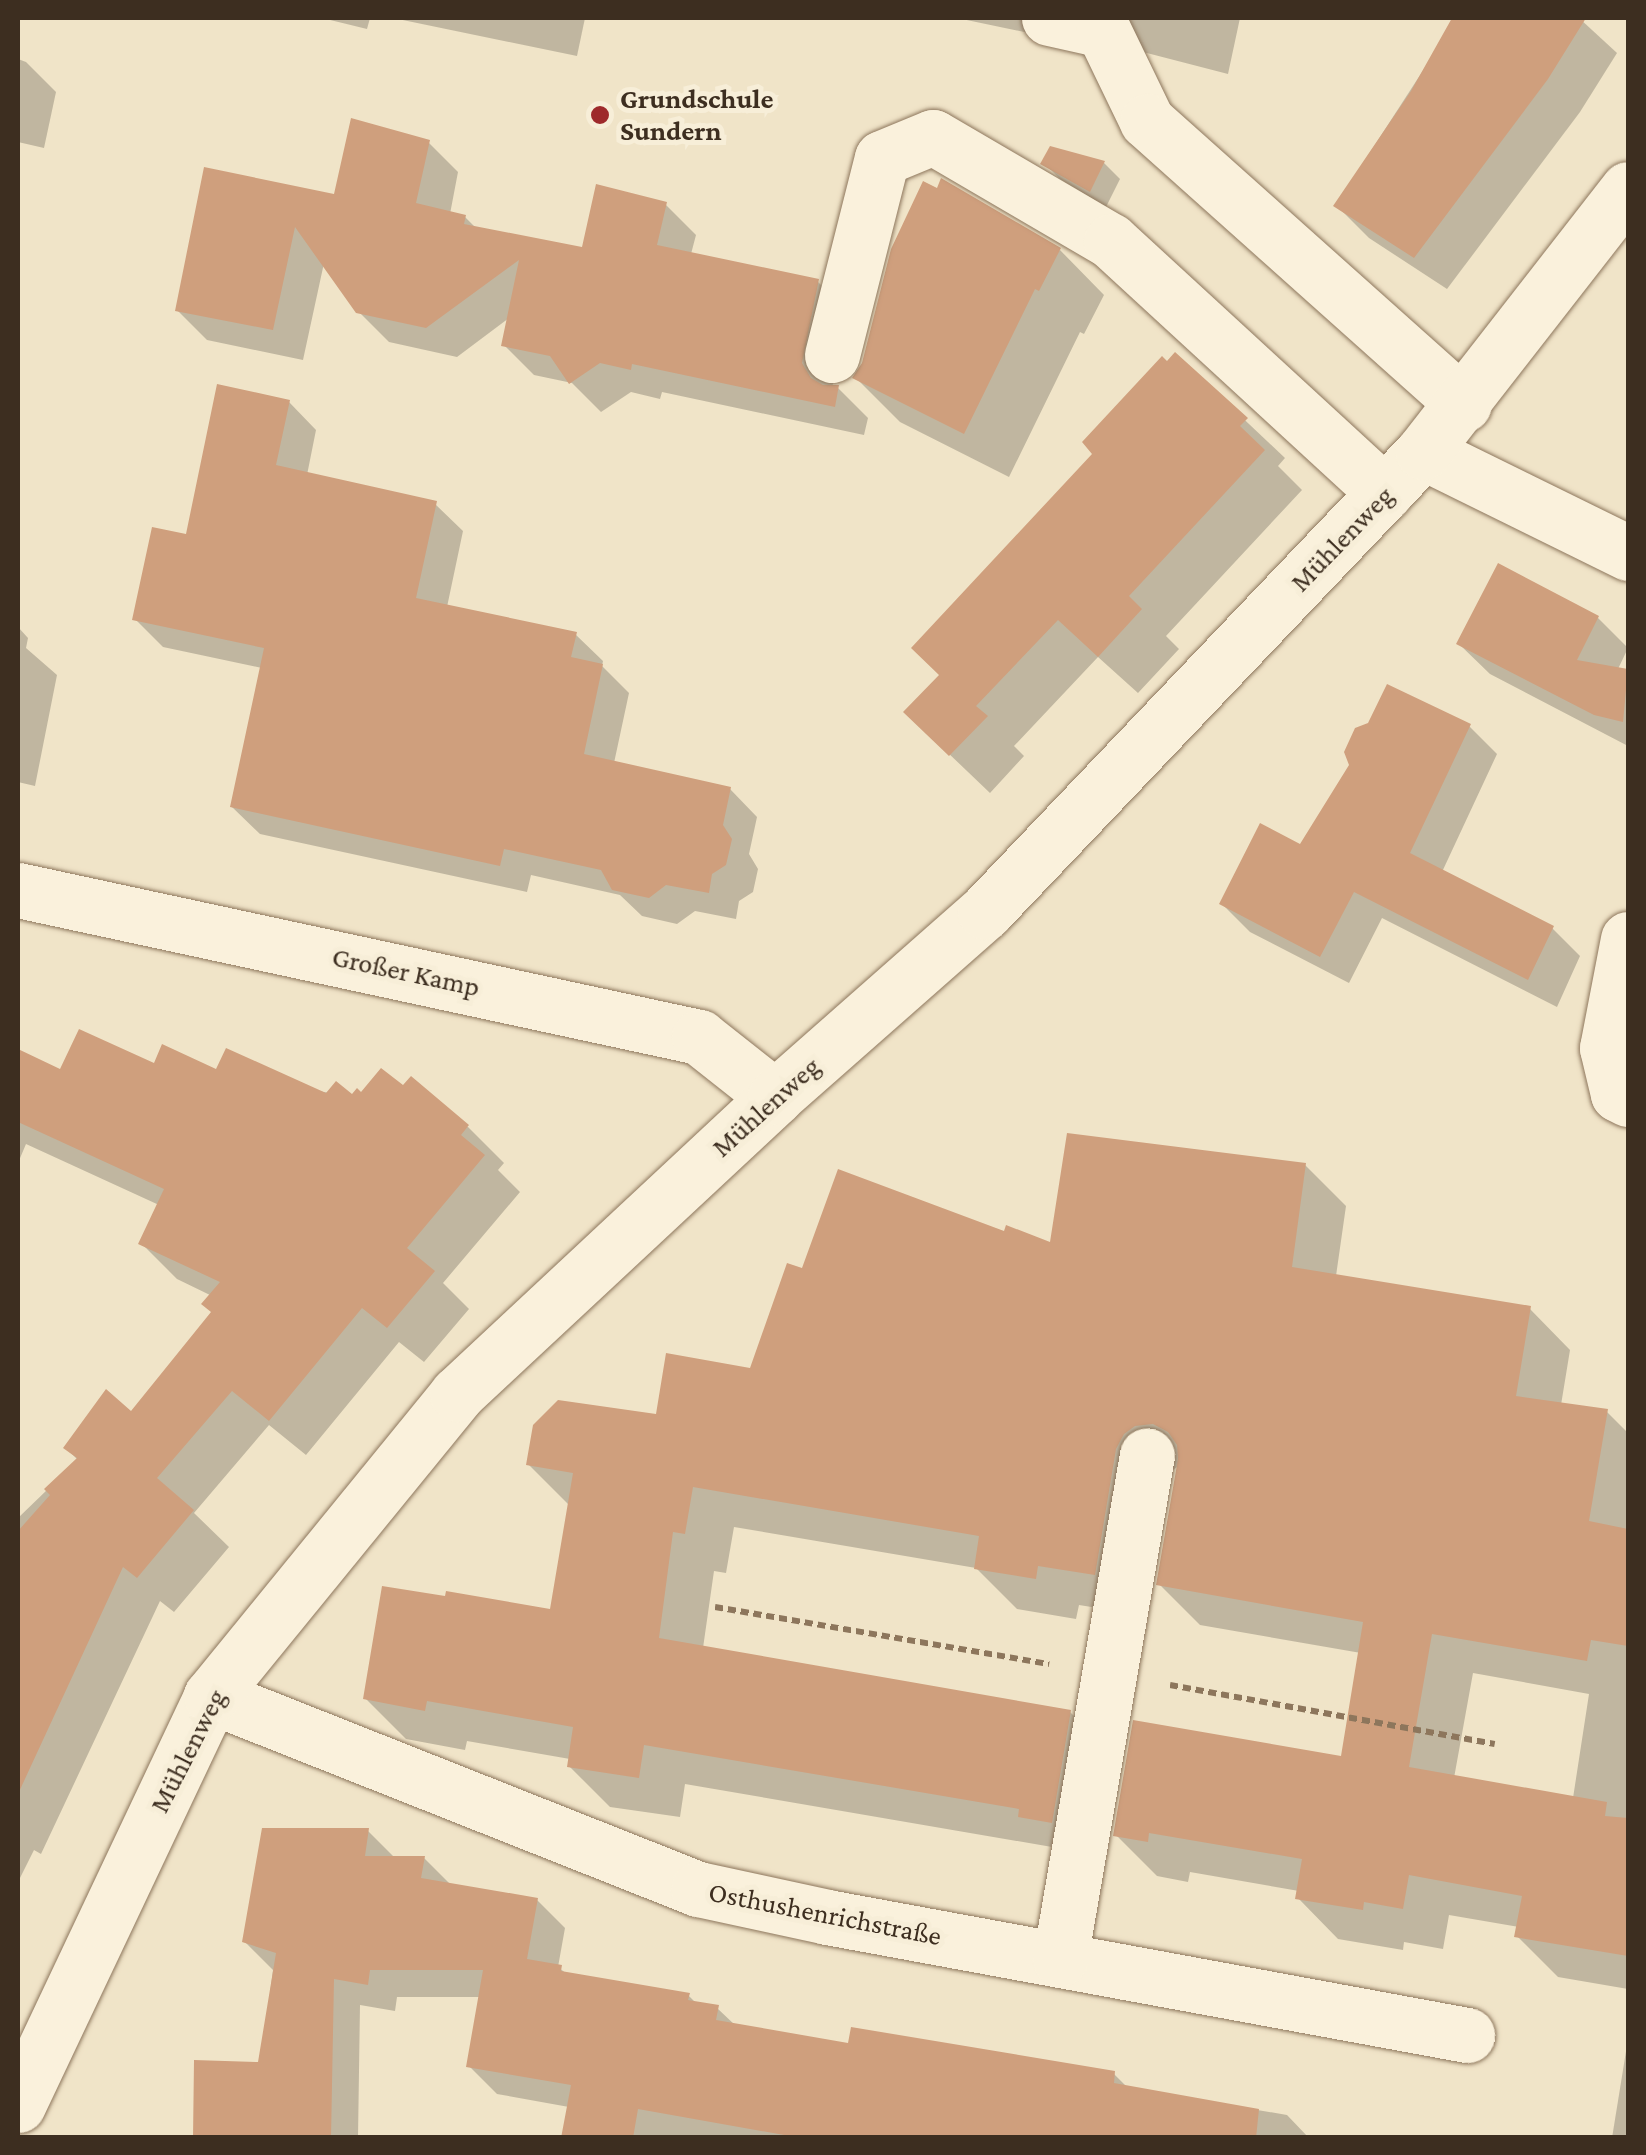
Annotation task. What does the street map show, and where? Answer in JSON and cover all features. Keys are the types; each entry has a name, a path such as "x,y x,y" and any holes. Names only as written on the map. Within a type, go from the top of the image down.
{"street":[{"path":"1049,18 1104,30 1147,121 1464,404"},
{"path":"832,355 882,158 933,137 1111,241 1385,494"},
{"name":"Mühlenweg","path":"18,2105 212,1696 457,1394 775,1098 985,912 1423,452 1628,188"},
{"path":"1423,452 1628,553"},
{"name":"Großer Kamp","path":"18,890 699,1037 775,1098"},
{"path":"1628,939 1607,1048 1618,1094 1628,1099"},
{"path":"1060,1960 1146,1455"},
{"name":"Osthushenrichstraße","path":"212,1696 698,1889 1467,2035"}],"building":[{"path":"1452,18 1586,18 1548,79 1414,258 1333,206 1411,91"},
{"path":"351,118 430,140 416,203 466,215 464,224 582,247 596,184 667,202 657,245 819,279 802,363 811,378 823,385 839,385 835,407 632,364 631,370 600,363 569,384 550,356 501,346 519,260 426,328 356,313 295,227 273,330 175,311 204,167 334,194"},
{"path":"1050,146 1105,161 1090,192 1040,164"},
{"path":"941,178 1061,248 1039,291 1035,289 964,434 852,378 862,363 891,249 923,181 937,188"},
{"path":"1175,352 1248,418 1240,426 1265,450 1129,596 1142,609 1098,657 1058,620 976,706 988,716 949,756 903,712 939,675 911,648 1092,454 1082,442 1162,356 1167,361"},
{"path":"217,384 290,400 276,465 437,501 416,598 577,632 571,657 603,664 584,754 731,787 723,825 732,839 726,865 712,874 709,893 666,885 649,898 612,890 601,870 504,849 500,866 230,807 264,648 132,620 152,527 186,534"},
{"path":"1498,563 1599,616 1577,660 1628,669 1623,722 1594,715 1456,644"},
{"path":"1387,684 1471,724 1410,853 1554,926 1528,980 1354,892 1320,957 1219,904 1260,823 1300,844 1349,765 1344,752 1355,728 1368,723"},
{"path":"79,1029 154,1063 162,1044 216,1069 226,1048 326,1093 336,1081 352,1094 357,1088 361,1092 381,1068 403,1085 411,1076 469,1125 461,1135 485,1155 407,1248 435,1271 387,1328 362,1308 269,1421 232,1391 157,1478 194,1510 137,1578 123,1567 18,1794 18,1531 50,1495 44,1489 77,1458 63,1448 106,1389 131,1411 211,1312 201,1304 220,1282 138,1244 164,1189 18,1122 18,1049 60,1069"},
{"path":"1067,1133 1306,1163 1292,1267 1531,1306 1516,1396 1608,1409 1589,1521 1628,1529 1628,1646 1591,1640 1587,1661 1432,1634 1409,1767 1607,1802 1605,1816 1628,1818 1628,1956 1514,1937 1522,1896 1409,1875 1403,1909 1364,1902 1363,1910 1295,1899 1302,1859 1149,1833 1148,1842 1113,1836 1133,1720 1341,1756 1363,1622 1156,1585 1178,1459 1177,1445 1168,1432 1153,1424 1135,1426 1124,1434 1116,1449 1095,1575 1038,1566 1036,1579 974,1569 979,1536 693,1487 685,1534 673,1532 659,1638 1071,1710 1052,1823 1018,1817 1019,1809 644,1745 639,1778 567,1767 573,1727 427,1701 425,1711 363,1699 382,1586 445,1596 446,1591 550,1609 573,1473 526,1465 533,1425 558,1400 656,1414 666,1353 750,1368 787,1263 802,1268 838,1169 1004,1231 1006,1225 1050,1242"},
{"path":"262,1828 369,1828 365,1856 425,1856 421,1878 538,1898 527,1959 562,1965 561,1971 690,1993 688,2000 719,2005 716,2020 848,2043 851,2027 1115,2071 1114,2083 1259,2109 1256,2138 801,2138 638,2109 633,2138 561,2138 571,2085 466,2067 483,1970 370,1970 368,1985 334,1979 331,2138 193,2138 194,2060 258,2062 276,1953 242,1942"}],"place":[{"name":"Grundschule Sundern","path":"600,115"}]}
